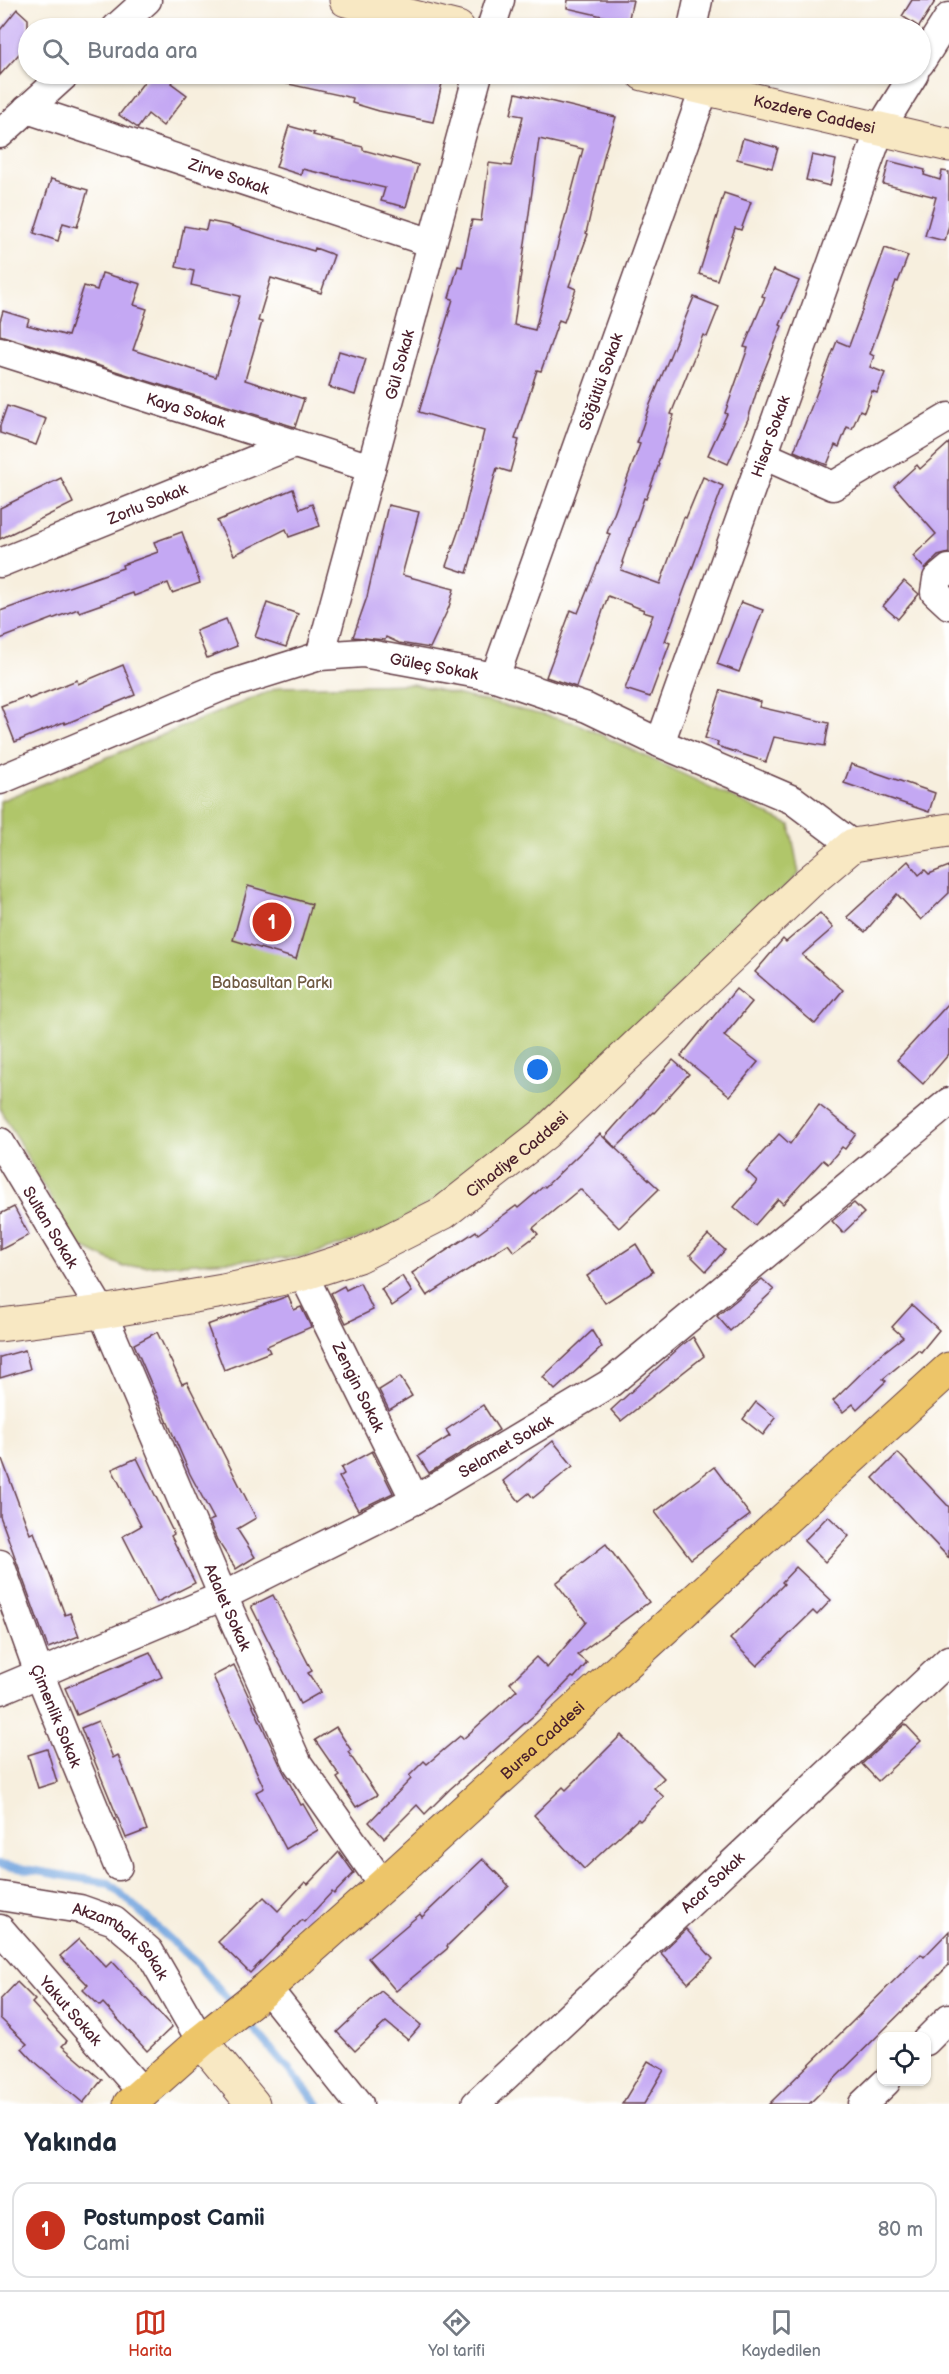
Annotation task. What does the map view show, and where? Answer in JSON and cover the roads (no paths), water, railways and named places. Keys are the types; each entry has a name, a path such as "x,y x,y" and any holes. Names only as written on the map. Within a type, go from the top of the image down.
{"main road":[{"name":"Bursa Caddesi","path":"136,2098 261,1993 383,1885 949,1369"}],"street":[{"path":"127,18 147,0"},
{"path":"346,0 418,18"},
{"path":"494,18 500,0"},
{"path":"694,18 698,0"},
{"path":"931,47 949,17"},
{"path":"0,135 55,84"},
{"name":"Gül Sokak","path":"320,656 475,84"},
{"name":"Söğütlü Sokak","path":"495,677 688,84"},
{"name":"Kozdere Caddesi","path":"701,84 949,145"},
{"name":"Hisar Sokak","path":"660,743 880,129 908,84"},
{"name":"Zirve Sokak","path":"27,109 432,243"},
{"name":"Kaya Sokak","path":"0,351 371,468"},
{"path":"763,455 833,486 949,417"},
{"name":"Zorlu Sokak","path":"0,563 294,444"},
{"path":"949,568 937,579 935,592 949,604"},
{"name":"Güleç Sokak","path":"0,780 221,687 320,656 363,653 495,677 587,708 660,743 793,800 853,845"},
{"path":"853,845 949,830"},
{"name":"Cihadiye Caddesi","path":"0,1325 102,1312 223,1291 303,1274 358,1256 443,1213 545,1133 807,884 853,845"},
{"name":"Selamet Sokak","path":"0,1690 223,1596 415,1500 609,1384 949,1102"},
{"name":"Sultan Sokak","path":"0,1142 102,1312"},
{"name":"Zengin Sokak","path":"303,1274 415,1500"},
{"name":"Adalet Sokak","path":"102,1312 223,1596 298,1764 383,1885"},
{"name":"Çimenlik Sokak","path":"0,1564 39,1673 118,1866"},
{"name":"Acar Sokak","path":"476,2104 949,1660"},
{"name":"Akzambak Sokak","path":"0,1896 80,1909 114,1921 149,1951 211,2033"},
{"name":"Yakut Sokak","path":"0,1929 136,2098"},
{"path":"261,1993 359,2104"},
{"path":"931,2037 949,2018"},
{"path":"211,2033 253,2104"},
{"path":"863,2104 882,2086"}],"waterway":[{"path":"0,1865 109,1883 197,1964 234,2006"},
{"path":"244,2018 318,2104"}],"place":[{"name":"Postumpost Camii","path":"272,922"}],"park label":[{"name":"Babasultan Parkı","path":"272,982"}]}
